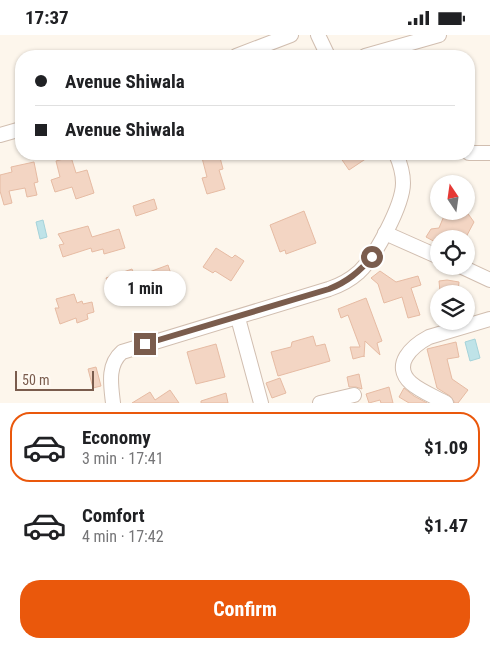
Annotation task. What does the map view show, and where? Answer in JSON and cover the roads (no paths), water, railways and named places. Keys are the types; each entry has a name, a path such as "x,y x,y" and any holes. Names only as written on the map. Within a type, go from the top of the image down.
{"street":[{"path":"252,50 291,35"},
{"path":"318,35 325,50"},
{"path":"386,50 439,35"},
{"path":"0,135 15,131"},
{"path":"475,153 490,153"},
{"path":"113,403 110,374 114,362 122,352 329,289 346,282 360,271 372,257 400,200 403,185 402,172 398,160"},
{"path":"385,233 430,253"},
{"path":"475,273 490,280"},
{"path":"238,318 261,403"},
{"path":"446,403 412,384 404,373 402,365 404,359 420,342 429,337 490,319"},
{"path":"320,403 354,395"}],"water":[{"path":"43,220 47,237 40,239 36,222"},
{"path":"475,339 480,358 470,361 465,342"}]}
